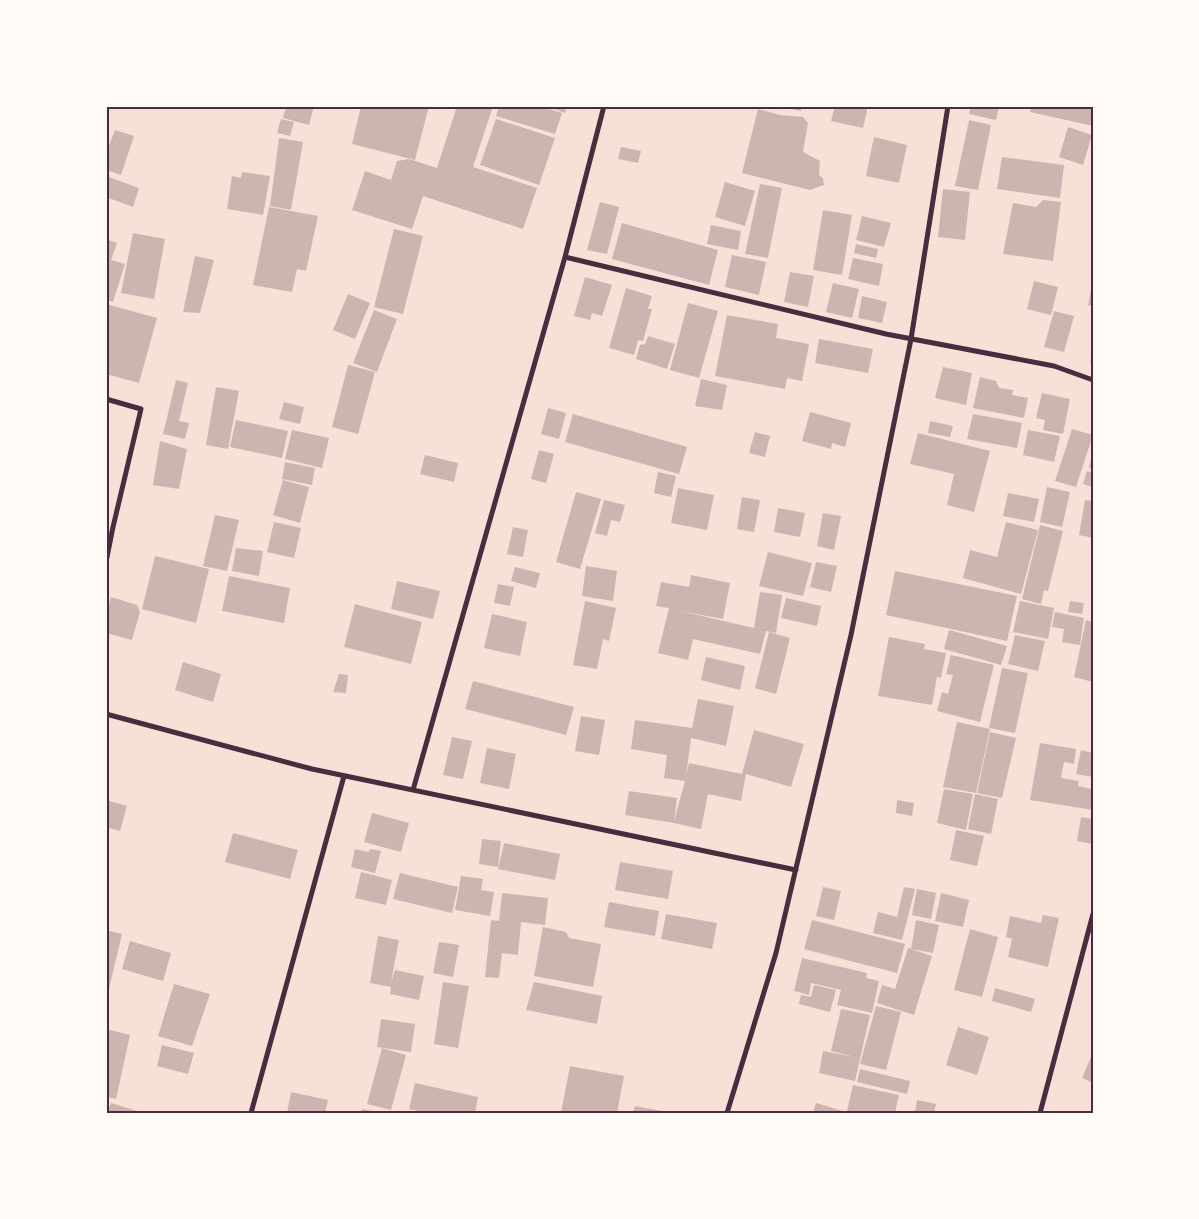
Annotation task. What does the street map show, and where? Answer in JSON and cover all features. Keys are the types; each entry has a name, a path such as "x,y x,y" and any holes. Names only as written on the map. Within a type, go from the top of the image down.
{"street":[{"path":"413,790 565,256 604,106"},
{"path":"727,1113 776,953 851,635 911,339 948,106"},
{"path":"565,256 911,339 1054,366 1093,380"},
{"path":"106,399 141,409 106,562"},
{"path":"106,714 312,769 796,870"},
{"path":"251,1113 344,776"},
{"path":"1040,1113 1093,914"}],"building":[{"path":"286,106 314,106 309,125 283,118"},
{"path":"361,106 429,106 415,160 352,144"},
{"path":"457,106 493,106 473,167 537,188 523,229 423,196 412,229 352,210 365,171 391,180 397,161 409,159 437,168"},
{"path":"499,106 540,106 562,113 555,134 496,116"},
{"path":"547,106 567,106 565,113"},
{"path":"776,106 802,106 801,111"},
{"path":"835,106 868,106 863,128 831,121"},
{"path":"971,106 999,106 996,120 969,114"},
{"path":"1032,106 1093,106 1093,126 1030,112"},
{"path":"758,109 780,115 803,117 808,123 803,152 820,161 819,175 823,178 824,185 810,190 742,173"},
{"path":"281,119 294,122 290,136 277,133"},
{"path":"496,119 555,138 539,185 480,165"},
{"path":"969,120 991,125 978,190 955,186"},
{"path":"1068,127 1092,135 1083,165 1059,157"},
{"path":"115,130 134,136 121,175 106,170 106,154"},
{"path":"874,137 907,145 899,183 866,176"},
{"path":"279,138 303,142 291,210 270,206"},
{"path":"621,147 641,151 638,163 618,159"},
{"path":"1002,157 1064,165 1060,198 997,189"},
{"path":"242,172 270,176 263,215 227,209 232,176 241,178"},
{"path":"106,176 139,188 133,207 106,197"},
{"path":"725,182 755,191 745,226 715,217"},
{"path":"760,184 782,188 768,258 745,254"},
{"path":"943,189 970,192 965,240 938,237"},
{"path":"1043,200 1061,202 1053,261 1003,254 1013,203 1036,207"},
{"path":"600,202 619,207 607,254 587,250"},
{"path":"269,207 318,216 306,271 297,269 292,292 253,285"},
{"path":"823,210 852,215 842,275 813,270"},
{"path":"862,216 891,223 884,247 856,240"},
{"path":"622,223 718,250 709,285 612,259"},
{"path":"711,225 741,231 738,250 707,244"},
{"path":"394,229 423,236 403,314 374,307"},
{"path":"133,233 165,239 154,299 121,293"},
{"path":"106,239 117,243 111,260 125,264 113,302 106,300"},
{"path":"856,244 878,249 876,258 854,253"},
{"path":"732,255 766,262 759,295 725,287"},
{"path":"195,256 214,260 200,313 183,312"},
{"path":"853,258 883,264 879,286 848,279"},
{"path":"790,272 814,276 808,307 784,302"},
{"path":"585,277 612,285 602,316 592,313 590,320 574,316"},
{"path":"1034,281 1058,287 1051,315 1027,309"},
{"path":"833,283 859,289 852,318 826,312"},
{"path":"1093,286 1093,306 1088,305"},
{"path":"626,288 652,296 648,309 652,309 643,341 638,340 634,355 609,348"},
{"path":"348,294 370,303 355,339 333,330"},
{"path":"862,296 887,302 882,323 858,318"},
{"path":"688,303 718,311 699,378 670,370"},
{"path":"106,304 157,318 139,383 106,374"},
{"path":"374,310 397,319 377,372 353,363"},
{"path":"1054,311 1074,316 1064,352 1044,347"},
{"path":"727,315 778,324 776,338 809,344 802,381 787,378 785,389 715,376"},
{"path":"648,336 675,344 667,369 636,359 640,345 645,344"},
{"path":"819,339 873,349 868,373 815,363"},
{"path":"1093,352 1093,364 1090,363"},
{"path":"348,365 375,372 358,434 332,427"},
{"path":"943,367 972,373 966,405 935,398"},
{"path":"980,377 996,381 999,388 1013,390 1012,395 1028,398 1024,418 973,408"},
{"path":"701,379 727,385 722,410 695,406"},
{"path":"176,380 188,383 179,421 189,423 185,439 163,434"},
{"path":"216,387 239,391 228,449 206,445"},
{"path":"1042,393 1070,399 1063,434 1043,430 1045,420 1036,418"},
{"path":"284,402 304,407 300,424 279,419"},
{"path":"548,408 566,413 559,439 541,434"},
{"path":"810,412 851,423 845,447 832,443 831,449 802,441"},
{"path":"573,414 687,447 679,474 565,442"},
{"path":"973,414 1022,423 1017,448 967,439"},
{"path":"236,420 288,431 282,458 230,447"},
{"path":"930,421 953,426 950,437 928,433"},
{"path":"1072,429 1093,435 1076,487 1055,481"},
{"path":"292,430 329,438 322,468 285,459"},
{"path":"1028,430 1060,436 1054,462 1023,455"},
{"path":"755,432 770,436 765,457 749,453"},
{"path":"918,433 990,451 974,512 947,505 954,474 910,464"},
{"path":"160,441 187,449 179,489 153,485"},
{"path":"539,450 554,454 546,483 531,479"},
{"path":"425,455 458,463 454,482 420,474"},
{"path":"1093,455 1093,469 1089,468"},
{"path":"285,462 315,468 312,485 282,479"},
{"path":"1087,471 1093,473 1093,487 1083,484"},
{"path":"658,472 676,476 671,497 654,493"},
{"path":"283,480 309,487 300,523 273,515"},
{"path":"1047,487 1070,492 1062,527 1040,522"},
{"path":"678,488 714,495 707,530 671,523"},
{"path":"576,492 601,499 580,569 556,562"},
{"path":"1008,493 1039,499 1034,522 1003,516"},
{"path":"742,497 760,500 754,532 737,529"},
{"path":"604,500 625,505 620,522 611,520 607,536 595,533"},
{"path":"1085,500 1093,501 1093,538 1079,535"},
{"path":"778,508 805,513 800,537 774,532"},
{"path":"823,513 841,516 834,550 817,546"},
{"path":"215,515 239,520 227,571 203,566"},
{"path":"274,522 301,528 294,558 267,552"},
{"path":"1006,522 1038,530 1021,594 963,578 970,550 997,557"},
{"path":"1040,525 1063,531 1048,591 1044,590 1041,604 1022,599"},
{"path":"513,527 528,530 523,557 507,554"},
{"path":"236,548 263,551 259,576 232,571"},
{"path":"768,552 812,563 803,596 759,586"},
{"path":"155,556 209,569 196,623 142,609"},
{"path":"816,562 837,566 831,592 810,587"},
{"path":"586,566 617,571 613,601 582,596"},
{"path":"515,567 540,573 536,588 511,581"},
{"path":"895,571 1017,596 1007,641 886,615"},
{"path":"691,575 730,583 723,619 680,611 754,628 760,592 782,595 776,633 766,631 760,654 693,639 688,660 658,653 669,608 656,606 661,582 689,587"},
{"path":"229,576 290,588 284,623 222,611"},
{"path":"397,581 440,591 433,619 391,609"},
{"path":"498,584 514,587 510,606 494,603"},
{"path":"111,597 137,605 140,612 132,640 106,633 106,615"},
{"path":"786,598 821,606 817,626 781,618"},
{"path":"585,601 616,608 609,641 603,639 597,669 573,665"},
{"path":"1020,601 1054,608 1048,639 1013,632"},
{"path":"1070,601 1084,603 1082,614 1068,612"},
{"path":"355,604 422,622 411,664 344,647"},
{"path":"1055,612 1084,618 1080,645 1062,642 1064,629 1052,627"},
{"path":"492,614 527,622 520,656 484,648"},
{"path":"1086,620 1093,622 1093,682 1074,677"},
{"path":"949,630 1007,646 1001,665 944,649"},
{"path":"769,632 790,638 776,694 755,688"},
{"path":"1015,635 1045,641 1038,671 1008,664"},
{"path":"889,637 925,644 924,649 946,653 941,678 937,677 932,705 878,696"},
{"path":"951,655 994,665 980,722 937,711 942,692 948,694 953,675 946,674"},
{"path":"706,657 745,666 740,690 701,680"},
{"path":"183,662 221,674 213,702 175,690"},
{"path":"1002,668 1028,673 1015,733 989,728"},
{"path":"339,674 348,675 346,693 333,692"},
{"path":"473,681 574,707 566,735 465,709"},
{"path":"698,699 734,706 726,746 691,738 686,776 689,763 742,774 754,730 804,744 791,787 746,774 741,801 708,794 701,829 625,815 629,791 677,798 674,821 685,781 664,778 667,755 631,749 635,720 692,728"},
{"path":"581,716 605,720 599,755 575,751"},
{"path":"957,722 990,729 976,793 943,787"},
{"path":"990,732 1016,738 1002,798 977,793"},
{"path":"452,737 472,741 463,779 443,775"},
{"path":"1040,743 1076,749 1074,764 1064,762 1061,778 1079,781 1078,786 1092,789 1093,810 1030,800"},
{"path":"487,748 516,754 509,789 480,783"},
{"path":"1081,750 1093,753 1093,777 1076,774"},
{"path":"944,789 973,794 966,830 937,823"},
{"path":"975,794 998,799 991,834 968,829"},
{"path":"106,800 127,806 120,831 106,827"},
{"path":"897,800 914,803 912,816 896,813"},
{"path":"372,813 409,823 401,852 364,842"},
{"path":"1081,817 1093,819 1093,844 1077,841"},
{"path":"956,830 984,836 977,866 950,860"},
{"path":"233,833 298,850 290,879 225,862"},
{"path":"482,839 501,841 498,867 479,864"},
{"path":"504,843 560,854 555,880 498,869"},
{"path":"355,849 368,852 371,849 381,851 375,873 351,867"},
{"path":"620,862 673,871 668,899 615,890"},
{"path":"361,872 392,880 386,905 355,898"},
{"path":"400,873 458,887 452,913 393,899"},
{"path":"461,876 483,879 481,890 494,892 490,916 455,910"},
{"path":"823,887 841,891 834,920 816,916"},
{"path":"904,887 915,889 902,940 873,933 878,912 897,917"},
{"path":"917,889 936,893 931,919 912,915"},
{"path":"502,893 548,898 545,925 521,922 518,955 502,953 499,978 485,977 491,920 499,921"},
{"path":"941,893 969,900 963,927 935,921"},
{"path":"609,902 659,911 655,936 604,927"},
{"path":"666,914 717,923 712,949 661,939"},
{"path":"1043,915 1059,918 1048,967 1008,957 1012,939 1006,937 1010,916 1041,923"},
{"path":"812,920 905,944 897,973 804,949"},
{"path":"916,920 939,925 933,953 911,949"},
{"path":"543,927 566,932 569,938 601,944 593,987 534,976"},
{"path":"970,929 998,937 982,997 954,990"},
{"path":"106,930 122,934 107,997 106,997"},
{"path":"378,936 399,940 391,982 395,970 424,976 419,1000 390,994 391,987 370,983"},
{"path":"130,941 171,953 163,981 122,969"},
{"path":"439,942 459,945 453,977 433,973"},
{"path":"908,948 932,956 914,1015 877,1003 882,985 895,989"},
{"path":"802,958 867,973 866,978 879,981 872,1013 837,1005 841,990 811,983 809,995 794,991"},
{"path":"443,982 469,986 458,1048 434,1044"},
{"path":"534,982 602,996 597,1024 526,1010"},
{"path":"174,984 210,994 192,1046 158,1036"},
{"path":"814,985 836,990 830,1012 799,1004 801,995 811,997"},
{"path":"995,988 1035,999 1031,1012 992,1001"},
{"path":"876,1006 901,1012 886,1070 860,1064"},
{"path":"841,1009 870,1015 855,1081 819,1073 823,1051 855,1057 831,1051"},
{"path":"381,1019 415,1024 411,1052 377,1047"},
{"path":"958,1027 989,1037 977,1075 946,1065"},
{"path":"106,1029 130,1035 116,1099 106,1097"},
{"path":"162,1045 194,1053 188,1074 157,1066"},
{"path":"382,1048 406,1055 391,1110 367,1104"},
{"path":"1093,1052 1093,1083 1082,1078"},
{"path":"570,1066 624,1076 617,1113 561,1113"},
{"path":"860,1069 910,1081 907,1094 857,1082"},
{"path":"415,1083 478,1097 475,1113 427,1113 409,1109"},
{"path":"853,1085 899,1095 895,1113 857,1113 847,1111"},
{"path":"291,1092 328,1100 325,1113 287,1113"},
{"path":"917,1100 936,1104 934,1113 915,1113"},
{"path":"111,1103 141,1112 141,1113 107,1113"},
{"path":"816,1103 843,1111 843,1113 813,1113"},
{"path":"635,1106 662,1111 661,1113 633,1113"},
{"path":"362,1109 377,1112 377,1113 362,1113"}]}
